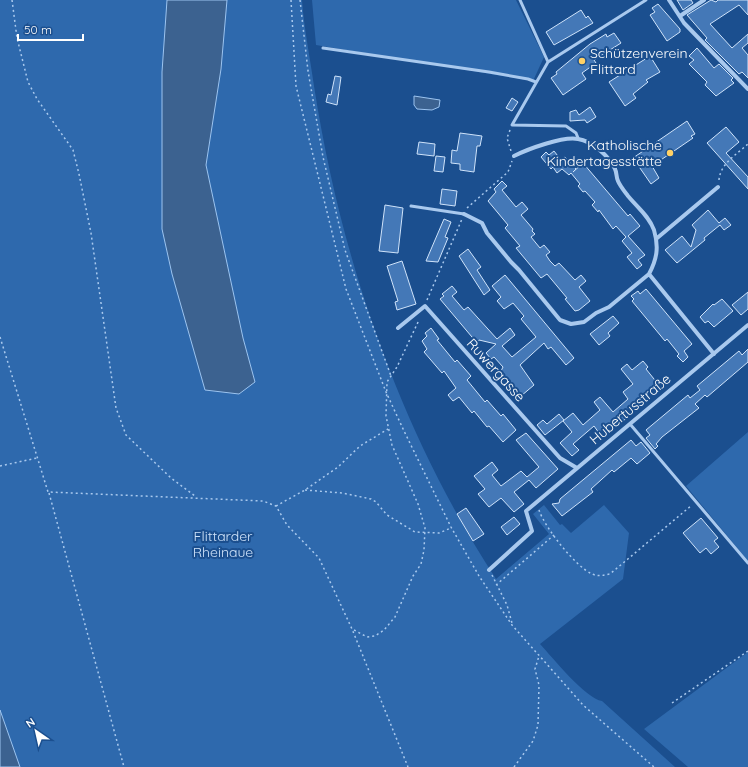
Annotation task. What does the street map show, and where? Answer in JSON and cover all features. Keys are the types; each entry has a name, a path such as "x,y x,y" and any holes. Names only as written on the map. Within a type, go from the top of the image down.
{"street":[{"path":"669,0 680,16 748,88"},
{"path":"680,16 704,0"},
{"path":"464,214 482,223 487,233 506,257 560,320 571,324 584,322 596,313 609,307 649,274 656,260 656,240 653,229 647,218 628,196 618,181 615,169 597,147 578,138 529,148 514,156"},
{"path":"656,240 718,187"},
{"path":"649,274 714,354"},
{"path":"398,328 425,306"},
{"name":"Ruwergasse","path":"425,306 560,458 577,468"},
{"name":"Hubertusstraße","path":"489,570 532,531 526,511 748,325"}],"lane":[{"path":"520,0 548,62"},
{"path":"578,138 576,133 566,126 512,125 548,62 646,0"},
{"path":"323,48 489,72 528,79 536,82"},
{"path":"411,206 464,214"},
{"path":"630,424 748,563"}],"path":[{"path":"12,0 17,38 28,82 37,99 73,150 91,233 116,408 126,434 171,478 196,497"},
{"path":"291,0 296,86 346,289 386,392 451,527 479,576 512,625 583,705 654,767"},
{"path":"300,0 308,71 323,157 345,250 391,376"},
{"path":"425,306 464,214 470,204 508,172 514,156 506,138 512,125"},
{"path":"718,187 721,170 748,144"},
{"path":"352,629 358,634 367,637 380,634 395,617 412,576 421,564 426,534 418,504 392,445 386,416 387,382 418,320"},
{"path":"0,337 48,492 124,767"},
{"path":"276,506 305,490 338,467 360,446 388,429"},
{"path":"0,466 37,458"},
{"path":"305,490 342,493 371,499 397,522 415,532 426,534 431,532 443,532 451,527"},
{"path":"48,492 263,500 276,506 287,525 320,558 352,629 408,767"},
{"path":"537,502 539,511 554,535 578,563 591,574 599,576 610,574 697,502"},
{"path":"496,585 554,535"},
{"path":"489,570 506,605 512,625"},
{"path":"672,703 748,651"},
{"path":"514,767 533,741 538,725 539,685 536,669 539,656"}],"green space":[{"name":"Flittarder Rheinaue","path":"0,0 302,0 314,86 340,216 358,279 379,342 403,404 431,464 462,522 496,579 549,534 533,514 544,505 560,525 562,524 571,533 604,505 629,533 623,579 540,644 579,686 595,699 602,701 675,767 0,767"},
{"path":"312,0 516,0 544,57 533,81 316,45"},
{"path":"748,432 748,561 686,486"},
{"path":"748,652 748,767 688,767 644,729"}],"shaded area":[{"path":"167,0 227,0 221,69 206,165 243,338 255,382 239,394 205,390 172,274 162,229 162,72"},
{"path":"414,96 440,100 439,107 432,110 417,109 414,105"},
{"path":"0,710 20,767 0,767"}],"building":[{"path":"677,0 691,0 693,3 683,10"},
{"path":"711,0 716,2 718,0 748,0 748,15 739,5 710,24 732,48 748,34 748,43 742,48 748,55 748,78 742,72 739,74 705,40 707,38 687,15"},
{"path":"658,4 680,29 680,32 667,41 650,15 655,12 652,8"},
{"path":"581,10 586,18 588,16 593,23 554,45 546,32"},
{"path":"614,33 621,43 594,60 596,63 582,73 586,79 563,95 551,78 557,74 556,72 590,44 606,34 607,37"},
{"path":"697,48 714,68 719,64 733,78 731,80 734,83 716,96 705,85 707,82 689,64 694,60 689,56"},
{"path":"650,56 660,72 646,80 648,82 633,94 636,98 625,106 609,82"},
{"path":"335,76 341,77 337,105 326,102 328,94 331,95"},
{"path":"512,98 518,102 512,111 506,108"},
{"path":"590,107 596,117 587,123 585,120 570,121 570,112 576,110 579,115"},
{"path":"687,121 695,134 691,136 693,138 652,166 659,178 651,184 633,158"},
{"path":"726,127 739,142 726,153 748,177 748,189 707,143"},
{"path":"460,133 482,136 480,146 477,146 474,172 460,170 460,164 451,163 452,150 457,151"},
{"path":"419,142 435,144 434,156 417,154"},
{"path":"554,151 561,160 565,157 576,169 573,172 583,163 628,216 630,214 640,226 628,236 645,255 638,260 642,265 637,269 627,257 632,253 622,241 626,237 616,226 613,229 599,210 598,212 592,205 595,202 578,186 580,184 571,173 569,175 562,169 557,173 553,167 551,169 541,157 546,152 549,155"},
{"path":"436,156 445,157 443,172 434,171"},
{"path":"502,181 507,186 502,190 516,207 522,202 528,209 521,215 533,229 532,231 535,234 531,237 540,248 544,245 550,252 546,255 550,261 555,266 559,263 575,280 581,275 586,281 579,287 590,301 579,310 575,311 565,299 567,298 547,274 541,278 516,248 520,246 505,228 508,225 488,201 496,192 494,189"},
{"path":"442,189 457,191 455,206 440,204"},
{"path":"385,205 403,208 398,253 379,251"},
{"path":"708,210 719,223 725,218 731,225 724,230 720,225 704,238 705,240 677,263 665,250 682,236 691,247 696,230 692,225"},
{"path":"444,219 451,222 445,237 448,238 438,262 426,261"},
{"path":"468,249 481,267 477,270 490,290 484,295 459,256"},
{"path":"402,261 416,304 397,310 395,302 398,301 387,266"},
{"path":"505,275 574,358 566,365 551,347 548,349 544,343 520,365 534,385 521,396 500,373 503,367 494,357 491,359 486,353 496,344 479,340 477,343 440,299 444,296 442,294 452,286 457,292 452,296 464,310 468,307 497,339 510,328 515,335 502,346 512,357 536,337 521,319 524,316 513,303 504,309 497,301 501,297 492,286"},
{"path":"646,289 692,344 684,351 688,357 683,362 677,356 679,354 667,339 665,341 632,301 634,299 631,296 638,291 640,294"},
{"path":"748,292 748,309 741,315 732,305"},
{"path":"722,299 733,311 714,327 708,321 705,323 700,317 713,304 714,305"},
{"path":"613,316 619,323 608,333 610,336 599,345 590,334"},
{"path":"431,328 439,339 437,340 455,362 457,360 471,376 467,380 485,402 487,400 501,416 503,414 516,430 503,442 489,426 487,427 474,411 472,413 459,397 453,401 448,395 456,388 444,371 442,373 424,352 427,349 422,341 427,336 425,333"},
{"path":"748,349 748,362 707,397 705,395 695,404 699,408 662,437 656,444 658,446 655,449 646,438 650,435 646,430 688,395 690,398 700,390 697,386 739,351 742,355"},
{"path":"643,361 648,367 646,369 658,384 625,411 629,416 618,425 614,421 599,433 594,426 573,444 579,450 572,456 560,443 572,432 563,421 573,413 583,425 600,410 594,402 600,397 613,412 628,399 623,392 633,384 621,369 627,364 632,370"},
{"path":"559,414 564,420 545,435 537,425 543,420 547,424"},
{"path":"526,433 558,469 536,488 529,480 514,492 524,504 514,512 501,498 489,507 478,494 485,489 474,476 492,462 498,470 492,475 501,486 521,471 527,477 539,467 516,440"},
{"path":"631,440 636,446 641,442 650,453 637,464 631,458 614,472 612,470 591,489 593,492 562,516 552,504 559,503 560,499"},
{"path":"466,508 484,534 473,541 457,514"},
{"path":"514,517 520,524 507,535 501,527"},
{"path":"701,518 718,538 714,541 719,547 711,554 706,548 700,553 683,533"}],"place":[{"name":"Schützenverein Flittard","path":"582,61"},
{"name":"Katholische Kindertagesstätte","path":"670,153"}]}
